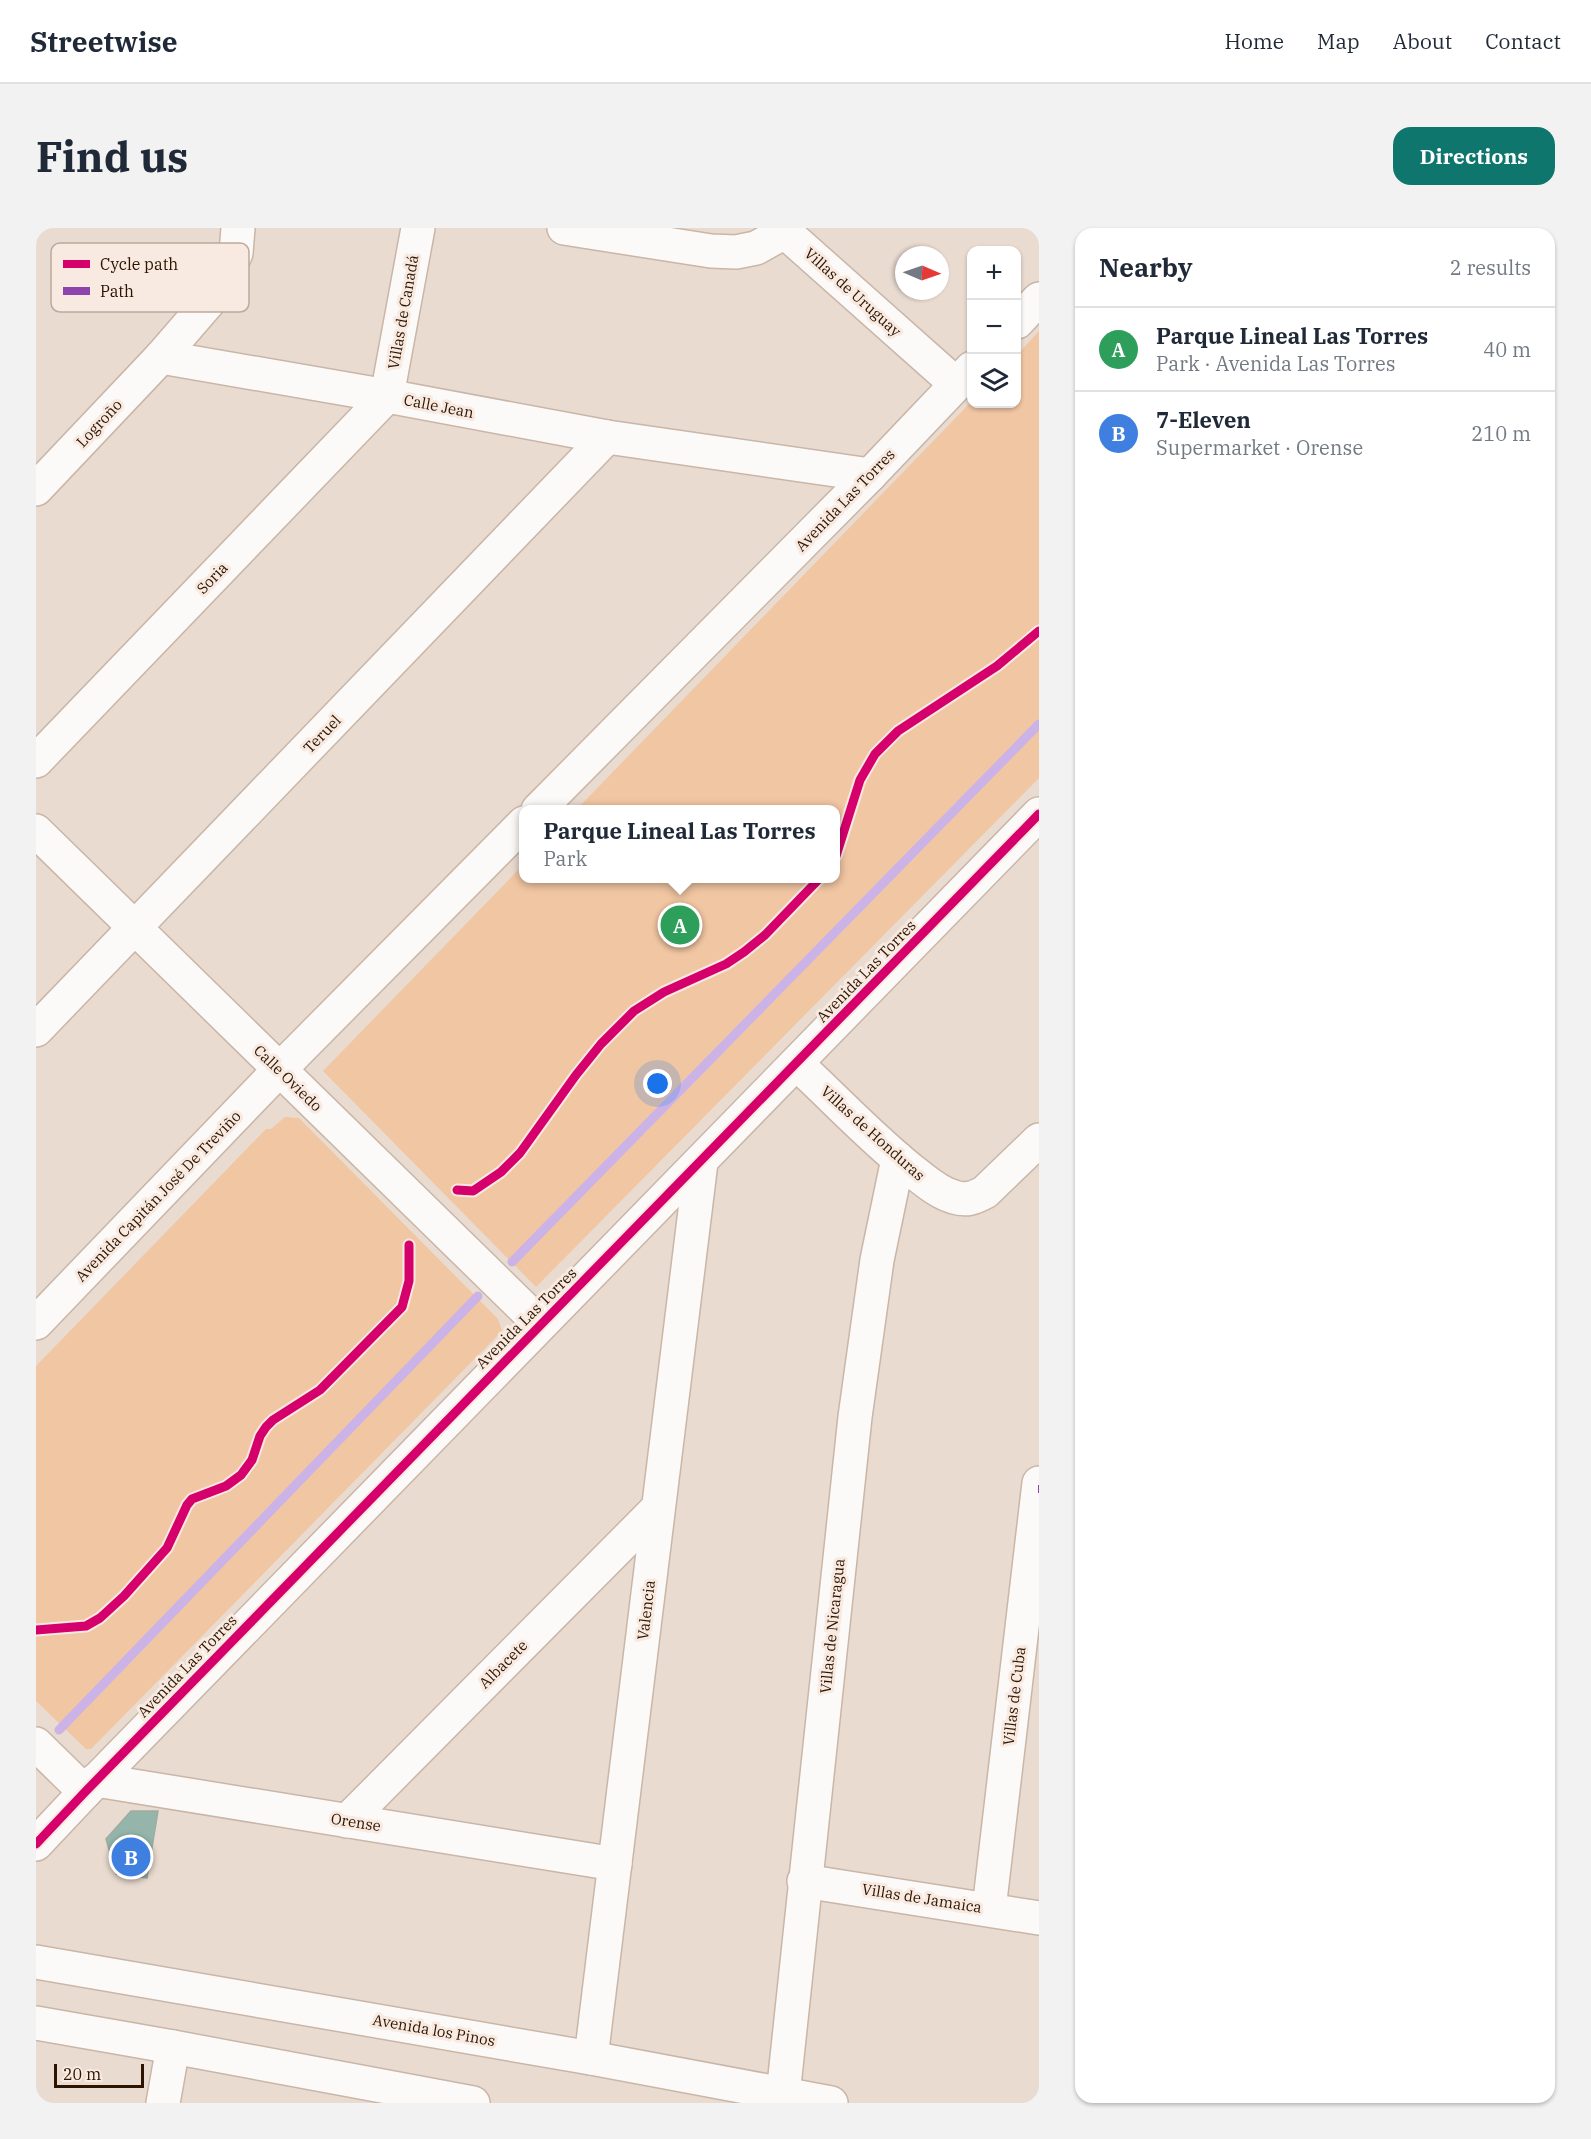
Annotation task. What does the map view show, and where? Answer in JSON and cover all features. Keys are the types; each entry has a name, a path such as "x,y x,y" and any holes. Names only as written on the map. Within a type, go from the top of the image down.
{"street":[{"path":"237,243 238,228"},
{"name":"Villas de Canadá","path":"387,396 418,228"},
{"name":"Villas de Uruguay","path":"564,228 736,252 756,248 786,230 964,376"},
{"path":"1021,318 1039,299"},
{"path":"161,357 200,312"},
{"name":"Calle Jean","path":"161,357 607,437 870,475"},
{"name":"Logroño","path":"36,489 161,357"},
{"name":"Avenida Las Torres","path":"543,805 870,475 964,376"},
{"name":"Soria","path":"36,761 387,396"},
{"name":"Teruel","path":"36,1030 607,437"},
{"name":"Avenida Las Torres","path":"36,1844 1039,814"},
{"path":"279,1070 519,829"},
{"name":"Calle Oviedo","path":"36,831 540,1324"},
{"name":"Villas de Honduras","path":"797,1064 898,1160 937,1190 962,1199 974,1198 994,1184 1039,1140"},
{"name":"Avenida Capitán José De Treviño","path":"36,1323 279,1070"},
{"name":"Villas de Nicaragua","path":"783,2099 804,1881 855,1417 879,1249 898,1160"},
{"name":"Valencia","path":"591,2058 701,1162"},
{"name":"Villas de Cuba","path":"989,1909 1039,1482"},
{"name":"Albacete","path":"347,1821 658,1508"},
{"path":"36,1744 91,1786"},
{"name":"Orense","path":"91,1786 347,1821 615,1864"},
{"name":"Villas de Jamaica","path":"804,1881 1039,1918"},
{"name":"Avenida los Pinos","path":"36,1962 591,2058 783,2099 831,2103"},
{"path":"36,2023 173,2046 375,2094 473,2103"},
{"path":"163,2103 173,2046"}],"shaded area":[{"path":"1039,331 1039,778 536,1287 323,1071 519,869 519,883 840,883 840,805 581,805 967,406 967,408 1021,408 1021,351"},
{"path":"285,1117 299,1118 498,1319 502,1331 91,1749 86,1749 36,1701 36,1366 266,1129 271,1129"}],"building":[{"path":"131,1811 158,1811 147,1878 116,1874 106,1839"}],"waterway":[{"path":"512,1262 1039,724"},
{"path":"59,1730 478,1296"}],"cycle path":[{"path":"840,843 860,780 875,754 898,731 997,666 1039,631"},
{"path":"36,1844 1039,814"},
{"path":"457,1190 473,1191 501,1172 520,1153 576,1075 601,1044 634,1011 664,992 726,964 744,952 765,935 815,883"},
{"path":"36,1630 86,1626 100,1618 124,1596 167,1548 192,1499 226,1486 241,1475 252,1460 260,1436 266,1427 273,1420 320,1390 402,1307 409,1281 409,1245"}],"place":[{"name":"Parque Lineal Las Torres","path":"680,925"},
{"name":"7-Eleven","path":"131,1857"}]}
